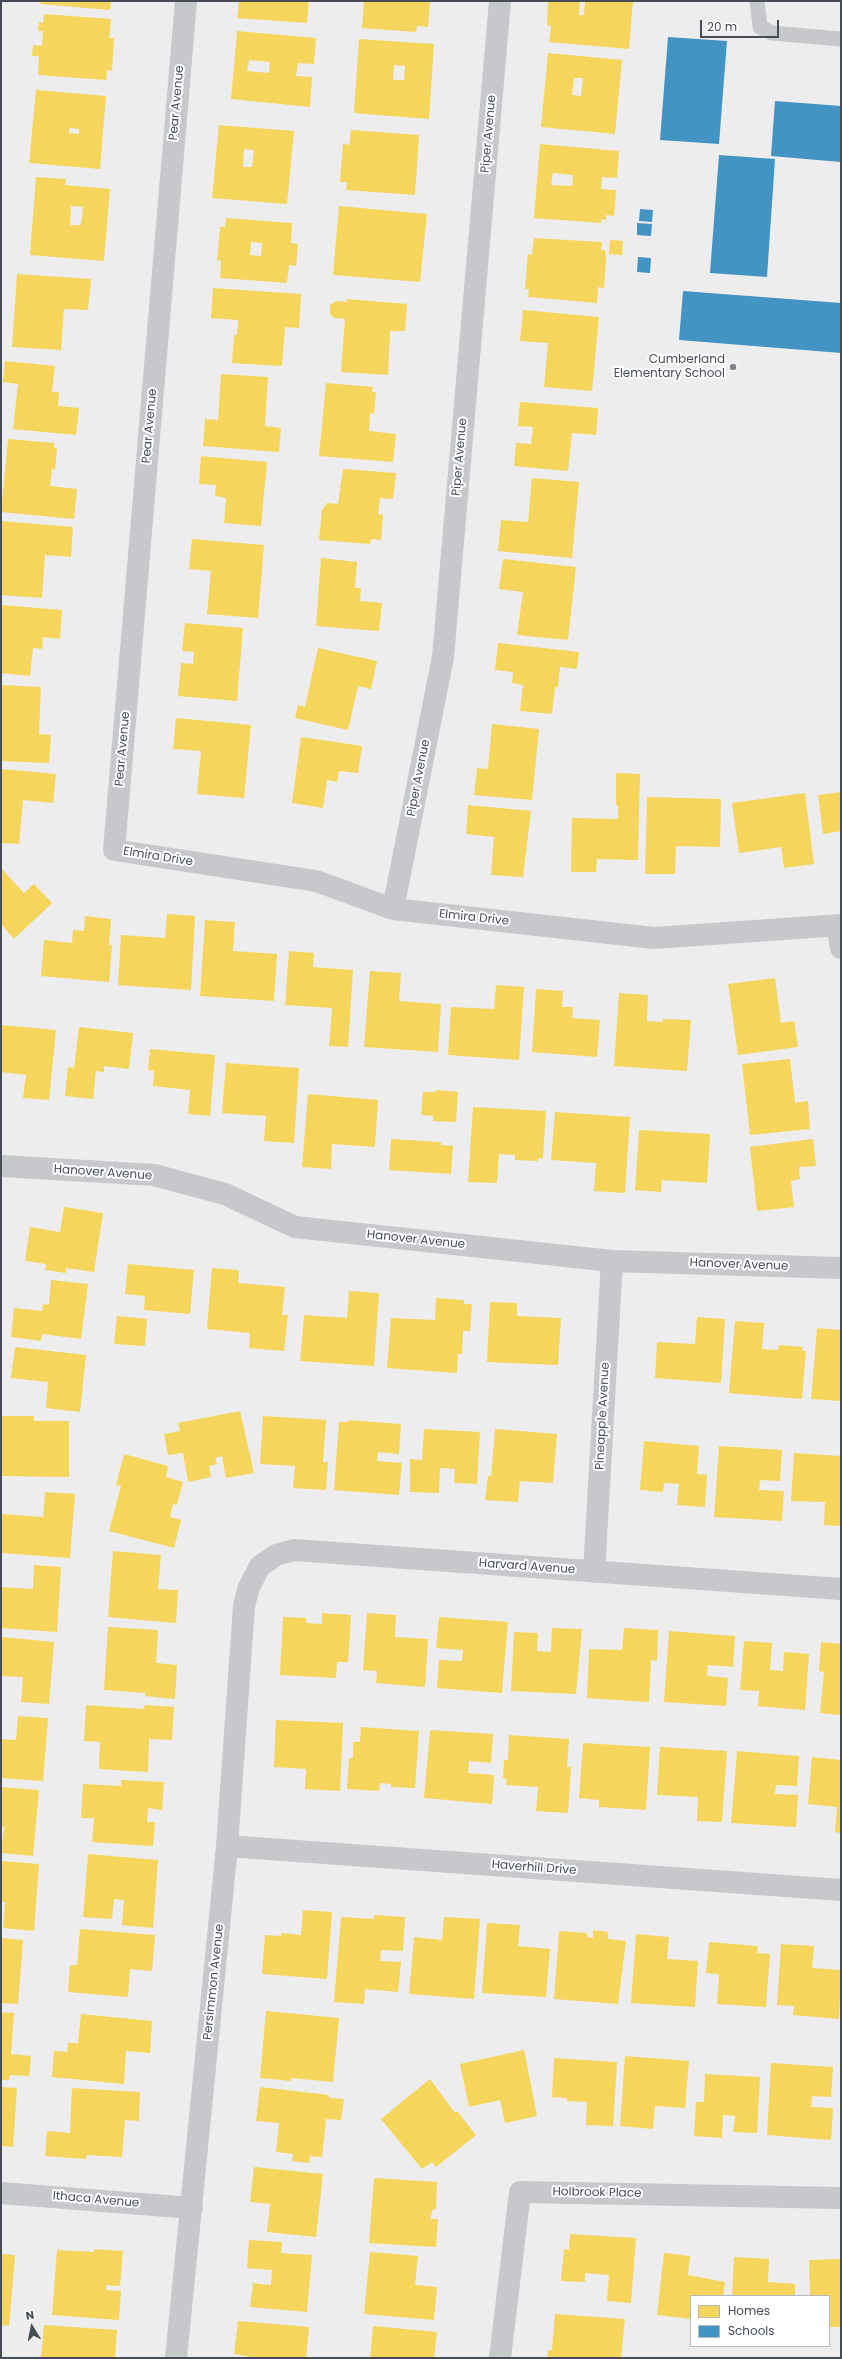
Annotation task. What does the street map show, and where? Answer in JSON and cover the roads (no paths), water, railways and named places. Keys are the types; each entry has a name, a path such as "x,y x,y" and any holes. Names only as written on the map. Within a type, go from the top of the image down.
{"street":[{"name":"Pear Avenue","path":"114,850 186,1"},
{"name":"Piper Avenue","path":"393,909 443,657 500,1"},
{"name":"Elmira Drive","path":"114,850 316,881 393,909 654,938 839,925"},
{"path":"839,925 841,948"},
{"name":"Hanover Avenue","path":"1,1166 154,1175 224,1194 295,1228 612,1261 841,1268"},
{"name":"Pineapple Avenue","path":"594,1572 612,1261"},
{"name":"Harvard Avenue","path":"244,1606 249,1587 260,1566 276,1555 294,1550 841,1589"},
{"name":"Persimmon Avenue","path":"176,2358 227,1846 244,1606"},
{"name":"Haverhill Drive","path":"227,1846 841,1890"},
{"name":"Holbrook Place","path":"500,2358 520,2192 841,2198"},
{"name":"Ithaca Avenue","path":"1,2193 192,2208"}],"lane":[{"path":"757,1 760,27 772,33 841,39"}],"place":[{"name":"Cumberland Elementary School","path":"733,367"}]}
